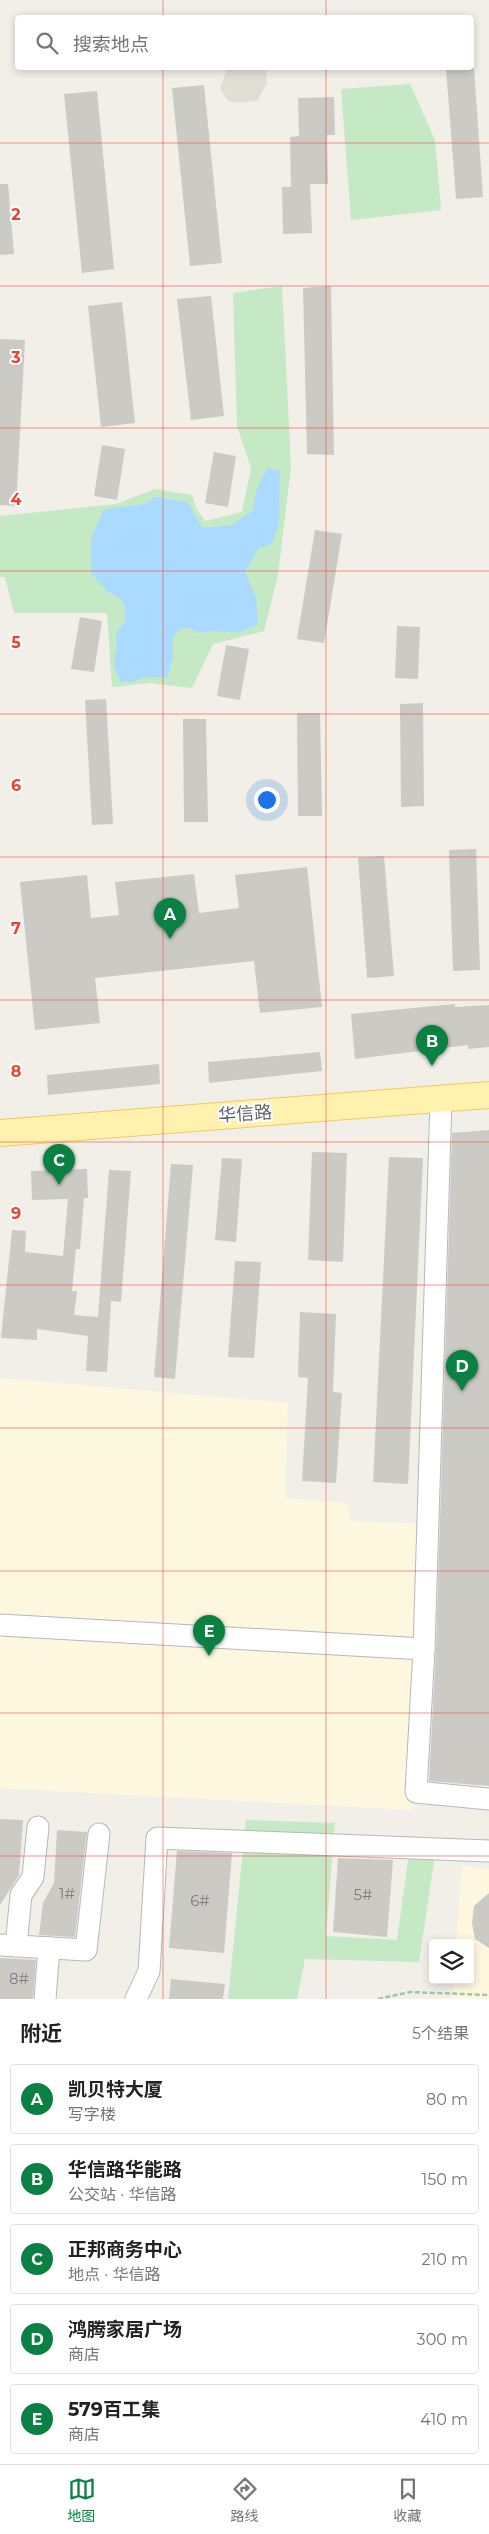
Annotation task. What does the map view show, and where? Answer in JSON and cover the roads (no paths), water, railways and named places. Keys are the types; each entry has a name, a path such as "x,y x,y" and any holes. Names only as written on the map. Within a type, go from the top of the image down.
{"main road":[{"name":"华信路","path":"0,1133 489,1095"}],"street":[{"path":"441,1099 424,1649 416,1792 489,1798"},
{"path":"0,1624 424,1649"},
{"path":"38,1827 33,1877 21,1895 8,1946 86,1950 99,1834"},
{"path":"136,1999 148,1971 157,1838 489,1851"},
{"path":"45,1999 49,1948"}],"water":[{"path":"267,468 280,471 279,523 272,544 259,548 245,572 256,598 258,624 240,632 210,631 198,633 189,628 181,628 172,638 173,658 167,678 145,677 132,682 120,681 114,664 117,647 116,634 125,621 125,605 117,596 108,592 91,573 91,538 104,509 145,504 155,497 187,502 203,528 232,525 252,511 257,489"}],"place":[{"name":"凯贝特大厦","path":"170,939"},
{"name":"华信路华能路","path":"432,1066"},
{"name":"正邦商务中心","path":"59,1185"},
{"name":"鸿腾家居广场","path":"462,1391"},
{"name":"579百工集","path":"209,1656"}]}
